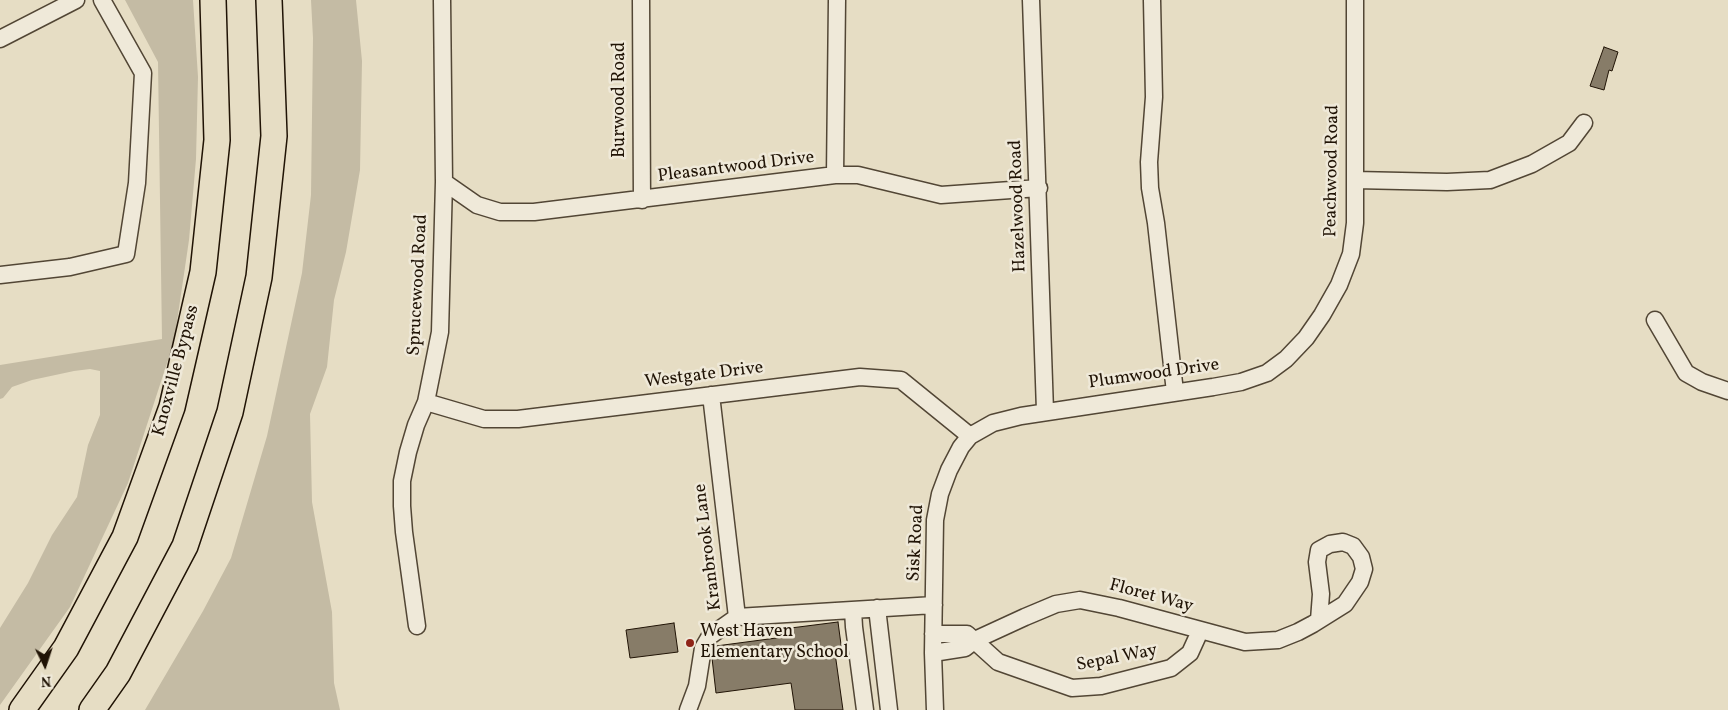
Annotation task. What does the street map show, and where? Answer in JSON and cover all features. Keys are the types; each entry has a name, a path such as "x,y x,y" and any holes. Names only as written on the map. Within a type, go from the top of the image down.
{"highway":[{"name":"Knoxville Bypass","path":"22,710 66,648 125,537 172,407 203,272 217,140 212,0"},
{"path":"92,710 118,673 185,546 230,412 259,277 274,136 269,0"}],"street":[{"path":"0,39 76,0"},
{"path":"0,275 70,267 126,254 137,183 143,73 102,0"},
{"name":"Sprucewood Road","path":"417,626 403,523 402,481 408,452 416,425 426,402 434,371 440,332 444,182 442,0"},
{"name":"Burwood Road","path":"641,0 642,200"},
{"path":"835,176 837,0"},
{"name":"Hazelwood Road","path":"1032,0 1046,411"},
{"path":"1152,0 1154,97 1149,162 1150,188 1156,223 1175,392"},
{"name":"Peachwood Road","path":"1267,373 1286,358 1306,338 1339,285 1351,254 1354,222 1355,0"},
{"path":"1354,180 1447,182 1490,180 1532,164 1569,143 1584,123"},
{"name":"Pleasantwood Drive","path":"444,182 477,205 500,212 534,212 835,176 858,175 941,195 1039,188"},
{"path":"1654,320 1686,373 1702,382 1728,391"},
{"name":"Plumwood Drive","path":"1046,411 1241,382 1267,373"},
{"name":"Westgate Drive","path":"426,402 484,419 518,419 860,377 901,380 970,436"},
{"name":"Kranbrook Lane","path":"711,395 737,617 934,604"},
{"name":"Sisk Road","path":"935,710 933,653 935,520 940,494 949,470 961,447 970,436 993,423 1046,411"},
{"name":"Floret Way","path":"933,653 965,648 975,640 1000,627 1056,604 1080,600 1119,608 1245,642 1278,640 1298,632 1319,620"},
{"path":"877,608 889,710"},
{"path":"853,610 865,710"},
{"path":"688,710 697,686 702,648 710,636 737,617"},
{"name":"Sepal Way","path":"975,640 998,662 1072,688 1101,686 1171,668 1190,653 1200,631"},
{"path":"934,634 967,634 975,640"}],"shaded area":[{"path":"125,0 193,0 198,77 196,159 189,240 175,335 128,483 70,607 0,705 0,628 28,583 52,535 77,497 88,445 100,415 100,371 90,369 74,371 32,380 12,387 0,399 0,365 162,339 158,62"},
{"path":"311,0 356,0 362,61 360,170 346,252 334,300 327,367 310,414 312,502 332,612 334,683 340,710 145,710 203,611 231,558 267,436 302,273 311,195 313,38"}],"building":[{"path":"1604,47 1618,52 1612,71 1609,70 1604,90 1590,86"},
{"name":"West Haven Elementary School","path":"838,622 842,652 835,653 843,710 795,710 791,683 716,693 712,658 716,646 784,637 783,629"},
{"path":"674,623 678,652 630,658 626,630"}],"place":[{"name":"West Haven Elementary School","path":"690,643"}]}
